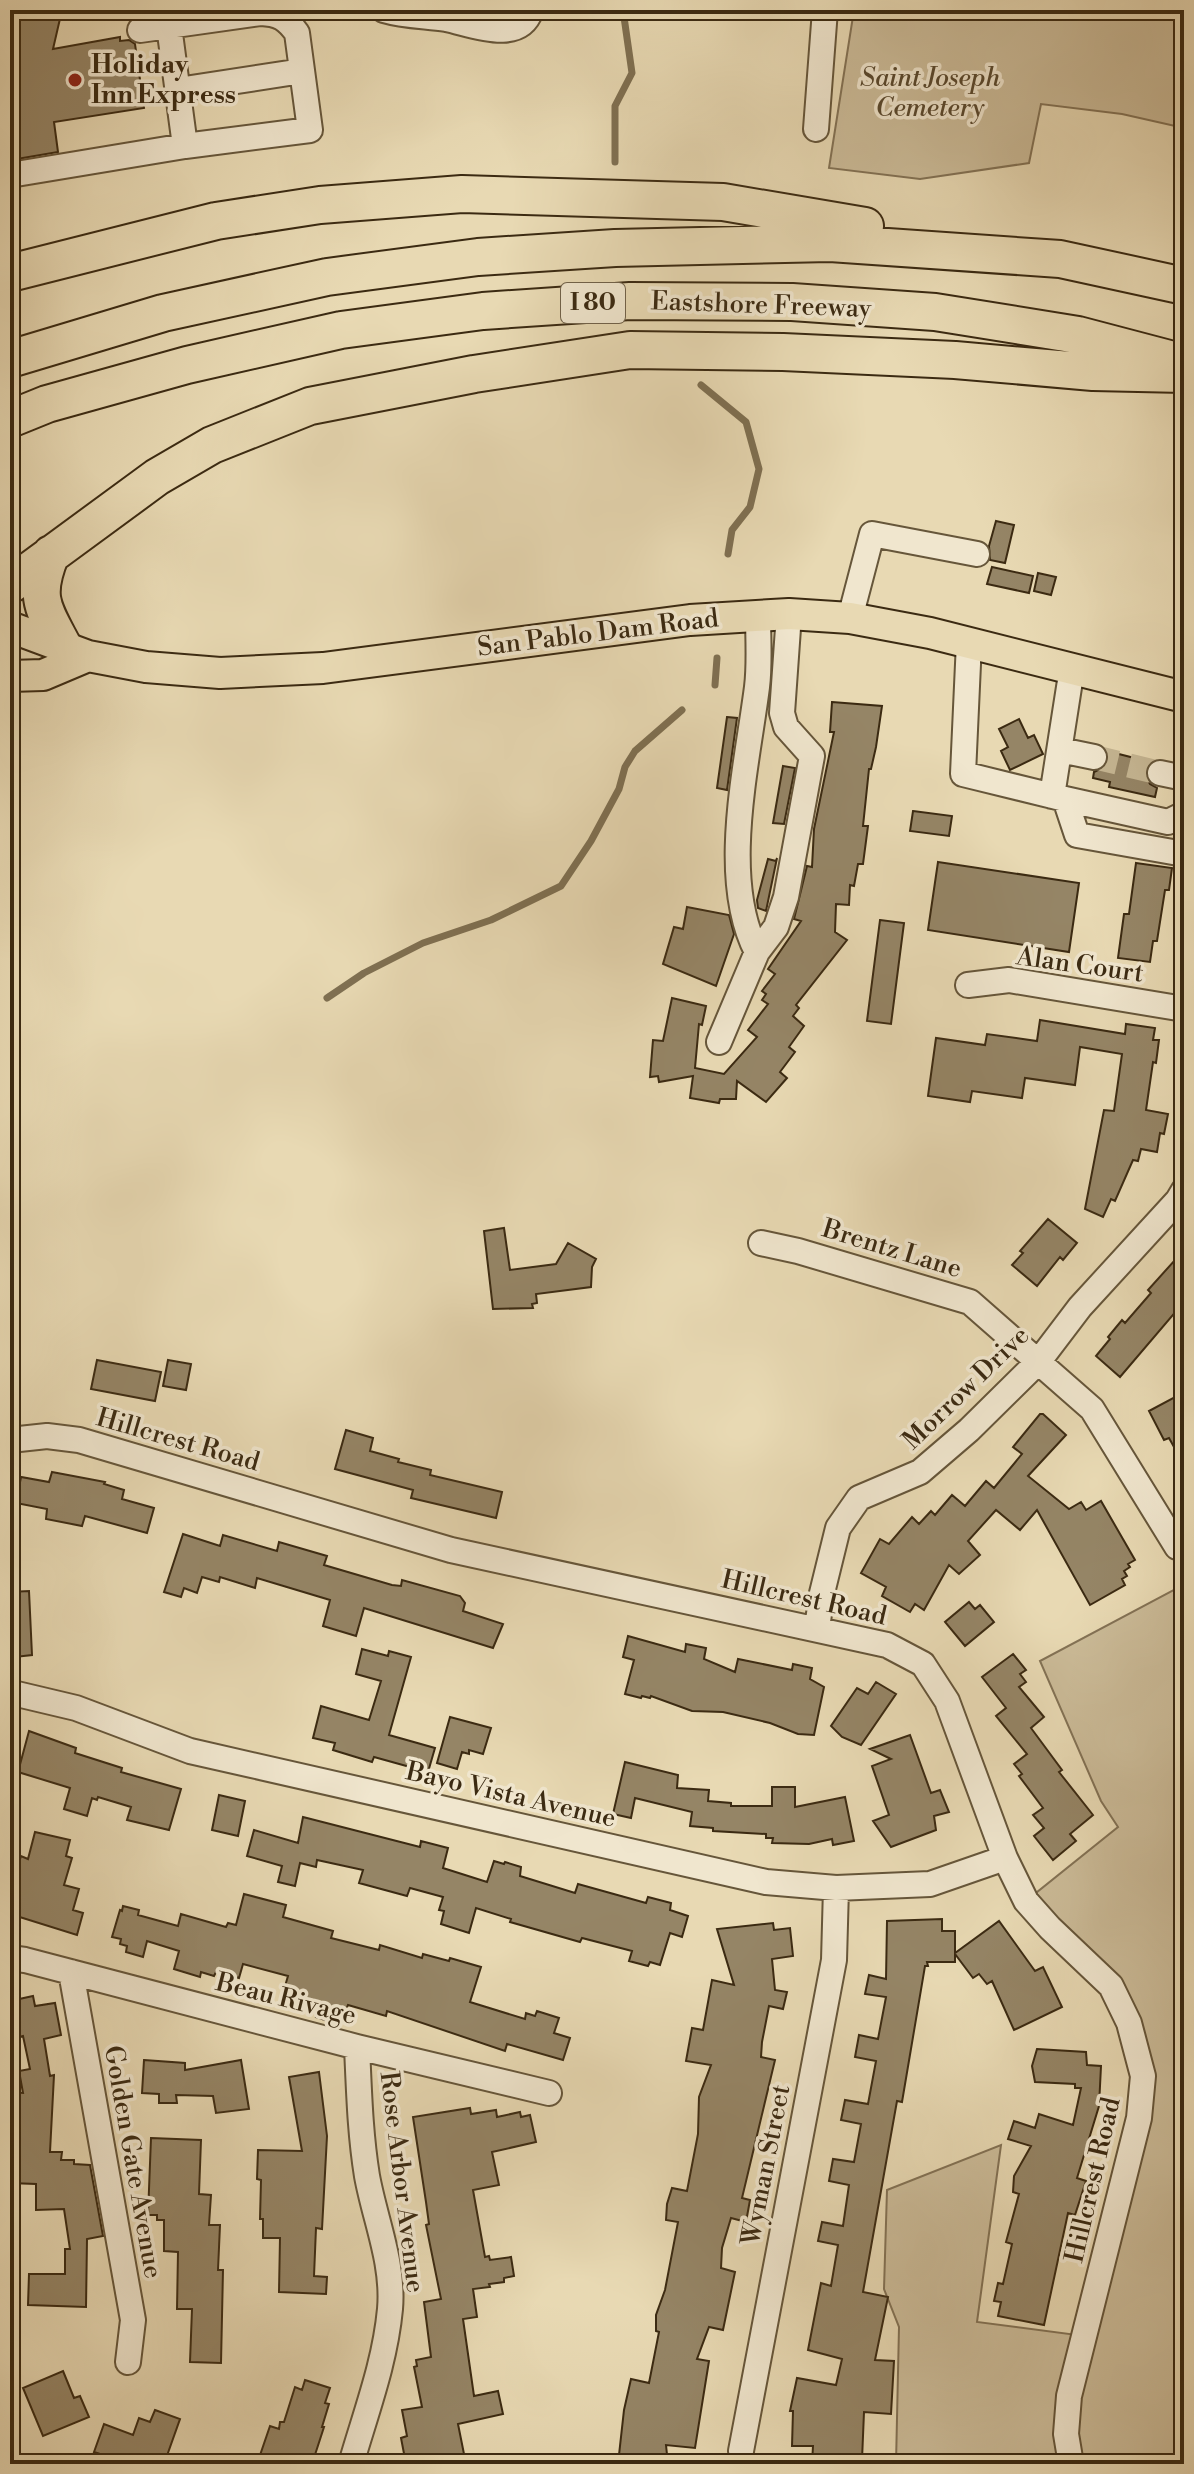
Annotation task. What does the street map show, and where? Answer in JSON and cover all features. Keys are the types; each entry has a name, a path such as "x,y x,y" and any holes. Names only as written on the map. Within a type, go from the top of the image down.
{"highway":[{"path":"10,273 216,221 320,205 462,194 723,202 1060,259"},
{"name":"Eastshore Freeway","path":"10,359 163,313 312,280 478,257 615,248 830,243 1060,259 1184,286"},
{"name":"Eastshore Freeway","path":"10,419 47,404 187,365 341,330 483,311 630,301 792,302 935,312 1078,335 1184,363"},
{"path":"10,585 157,477 212,445 310,406 474,374 630,350 799,353 955,360 1093,372 1184,374"},
{"path":"51,554 40,592 49,619 76,652"}],"main road":[{"name":"San Pablo Dam Road","path":"10,627 76,652 146,667 220,673 323,668 690,620 789,614 850,618 969,642 1184,697"},
{"path":"10,676 43,675 76,652"}],"street":[{"path":"384,10 495,30 516,27 528,19 531,10"},
{"path":"816,129 825,10"},
{"path":"10,175 185,146 310,130 297,33 288,21 276,14 261,13 140,30"},
{"path":"169,26 185,146"},
{"path":"178,90 302,71"},
{"path":"850,618 872,534 977,554"},
{"path":"757,952 749,935 739,866 741,799 757,684 758,614"},
{"path":"719,1042 757,952 776,927 786,897 812,756 786,727 782,713 789,614"},
{"path":"969,642 963,774 1168,822 1184,814"},
{"path":"1072,668 1060,750 1059,797 1077,835 1184,854"},
{"path":"1060,750 1094,757"},
{"name":"Alan Court","path":"968,985 1009,980 1184,1009"},
{"name":"Morrow Drive","path":"817,1628 838,1528 859,1498 920,1472 969,1430 1039,1361 1080,1307 1184,1190"},
{"name":"Brentz Lane","path":"761,1243 970,1302 1092,1409 1177,1547"},
{"name":"Hillcrest Road","path":"10,1440 47,1436 79,1440 451,1550 817,1628 887,1645 923,1664 947,1701 1005,1858 1026,1901 1111,1986 1129,2023 1143,2076 1139,2118 1069,2396 1066,2434 1071,2464"},
{"name":"Bayo Vista Avenue","path":"10,1694 76,1708 190,1751 766,1882 836,1888 930,1884 1005,1858"},
{"name":"Wyman Street","path":"741,2451 834,1960 836,1888"},
{"name":"Beau Rivage","path":"10,1958 549,2093"},
{"name":"Golden Gate Avenue","path":"71,1972 133,2320 128,2362"},
{"name":"Rose Arbor Avenue","path":"351,2464 381,2370 390,2306 385,2246 364,2150 357,2047"}],"green space":[{"name":"Saint Joseph Cemetery","path":"854,10 1184,10 1184,128 1122,114 1041,104 1029,163 920,179 829,168"},
{"path":"1177,1547 1184,1553 1184,2464 896,2464 899,2327 884,2289 887,2190 1001,2145 977,2322 1084,2336 1139,2118 1129,2023 1026,1901 1118,1827 1101,1801 1040,1661 1174,1590"}],"building":[{"name":"Holiday Inn Express","path":"10,10 62,10 53,49 120,37 120,41 129,40 135,44 144,108 54,122 58,152 17,159 13,125 10,126"},
{"path":"996,521 1014,525 1005,563 990,560 989,546"},
{"path":"992,567 1033,576 1029,593 987,584"},
{"path":"1038,573 1056,577 1051,595 1034,591"},
{"path":"832,702 882,706 876,747 869,769 863,826 868,826 863,864 858,864 854,886 850,885 849,905 836,904 835,932 847,940 796,1005 799,1008 793,1016 804,1026 789,1047 795,1052 780,1072 787,1078 766,1102 737,1081 736,1099 720,1099 719,1103 690,1098 693,1076 659,1082 658,1076 650,1077 653,1040 663,1041 672,998 706,1006 702,1025 699,1024 695,1068 724,1074 757,1037 748,1030 768,1004 762,1000 766,994 762,991 775,974 768,969 801,921 794,919 807,866 812,867 814,829 834,732 830,732"},
{"path":"727,717 737,718 727,790 717,788"},
{"path":"1019,719 1028,738 1034,735 1043,754 1010,770 1001,751 1008,747 999,729"},
{"path":"1107,751 1150,762 1146,777 1157,788 1155,797 1109,787 1110,782 1093,778 1094,772 1106,766 1109,759"},
{"path":"783,766 795,768 784,824 773,823"},
{"path":"913,811 952,816 949,836 910,831"},
{"path":"777,858 766,911 758,908 757,900 768,859 776,861"},
{"path":"938,862 1079,883 1069,952 928,930"},
{"path":"1136,863 1172,868 1150,962 1118,958 1124,914 1129,914"},
{"path":"687,907 729,915 734,934 716,986 663,964 674,927 683,929"},
{"path":"880,920 904,923 891,1024 867,1021"},
{"path":"1040,1020 1125,1034 1126,1024 1155,1028 1153,1040 1159,1040 1146,1110 1168,1114 1164,1134 1160,1133 1157,1152 1141,1149 1138,1161 1133,1160 1115,1201 1111,1199 1103,1217 1085,1209 1104,1110 1114,1111 1122,1054 1080,1047 1075,1085 1025,1078 1022,1098 972,1091 970,1102 928,1096 936,1038 985,1045 987,1034 1037,1041"},
{"path":"1048,1219 1077,1243 1063,1260 1060,1257 1037,1286 1012,1265"},
{"path":"504,1228 510,1270 556,1264 568,1243 596,1259 592,1267 591,1287 536,1294 537,1303 532,1304 533,1308 493,1309 484,1231"},
{"path":"1184,1250 1184,1302 1120,1377 1096,1356 1122,1320 1125,1323 1151,1293 1148,1290"},
{"path":"97,1360 161,1372 155,1401 91,1389"},
{"path":"168,1360 191,1364 186,1390 163,1386"},
{"path":"1175,1397 1184,1413 1184,1465 1169,1438 1164,1440 1149,1411"},
{"path":"1040,1414 1066,1435 1028,1476 1069,1509 1081,1502 1086,1510 1101,1501 1135,1560 1124,1571 1127,1576 1122,1579 1125,1585 1090,1605 1037,1510 1020,1530 996,1510 968,1541 980,1555 959,1574 949,1565 924,1610 915,1604 910,1612 882,1596 886,1587 861,1573 880,1539 889,1544 912,1517 919,1524 931,1511 935,1515 952,1495 965,1506 986,1481 994,1488 1022,1454 1013,1447"},
{"path":"346,1430 373,1438 370,1451 431,1470 430,1475 502,1492 496,1518 411,1498 413,1490 335,1469"},
{"path":"52,1472 105,1482 124,1490 122,1499 154,1508 147,1533 85,1516 82,1526 46,1519 47,1509 16,1503 21,1477 49,1482"},
{"path":"183,1534 220,1546 223,1535 277,1551 279,1542 327,1556 324,1565 392,1585 401,1586 402,1580 460,1596 465,1603 463,1611 503,1624 493,1648 364,1608 356,1636 323,1626 330,1600 257,1578 255,1588 220,1577 219,1582 202,1577 197,1593 184,1588 181,1597 164,1592"},
{"path":"29,1591 32,1655 15,1657 14,1650 10,1651 10,1592"},
{"path":"969,1602 975,1609 980,1605 994,1622 965,1646 945,1622"},
{"path":"628,1636 685,1652 686,1644 706,1648 704,1659 735,1672 738,1659 792,1670 793,1664 812,1668 810,1679 824,1687 814,1735 798,1734 770,1723 723,1712 692,1711 651,1696 641,1698 625,1694 634,1660 623,1657"},
{"path":"362,1649 388,1656 389,1651 411,1657 389,1735 435,1748 428,1772 374,1757 372,1762 333,1750 335,1743 313,1738 321,1706 369,1720 381,1681 356,1674"},
{"path":"1013,1654 1026,1670 1020,1674 1026,1682 1019,1687 1044,1717 1031,1728 1062,1770 1059,1772 1093,1815 1070,1834 1076,1841 1053,1860 1034,1836 1044,1828 1033,1815 1043,1808 1019,1776 1022,1774 1014,1764 1027,1754 996,1716 1006,1708 982,1677"},
{"path":"876,1682 896,1694 861,1745 842,1737 831,1726 857,1688 868,1694"},
{"path":"450,1717 491,1728 483,1754 469,1750 469,1754 462,1752 457,1769 437,1763"},
{"path":"29,1731 76,1748 75,1753 122,1768 121,1772 181,1789 169,1830 127,1820 131,1807 98,1797 97,1800 92,1798 87,1816 64,1809 70,1788 18,1772"},
{"path":"910,1735 931,1793 940,1790 949,1812 934,1816 936,1830 891,1847 873,1821 889,1815 872,1766 891,1759 870,1749"},
{"path":"625,1762 678,1775 677,1788 709,1790 708,1801 731,1803 731,1806 772,1806 772,1787 795,1787 795,1807 845,1797 854,1841 833,1845 832,1839 809,1844 772,1843 773,1838 766,1838 766,1834 713,1831 713,1828 690,1826 692,1812 635,1798 631,1818 613,1814"},
{"path":"219,1795 245,1801 238,1836 212,1830"},
{"path":"303,1817 420,1847 421,1841 448,1848 443,1868 487,1882 494,1861 505,1862 521,1867 520,1876 575,1893 578,1884 646,1903 648,1897 671,1903 670,1910 688,1916 682,1937 670,1933 660,1965 650,1962 648,1966 629,1961 632,1951 582,1938 580,1942 510,1922 511,1919 476,1908 469,1933 441,1924 444,1911 439,1910 443,1897 410,1888 407,1896 359,1883 363,1870 317,1860 316,1867 300,1863 295,1886 278,1882 282,1866 247,1856 254,1830 298,1843"},
{"path":"35,1832 70,1840 66,1856 72,1858 64,1885 79,1889 73,1910 83,1913 77,1935 10,1914 10,1892 21,1856 28,1859"},
{"path":"244,1894 286,1905 283,1917 333,1931 331,1938 379,1950 380,1945 422,1958 423,1954 449,1961 450,1958 481,1967 470,2002 525,2019 526,2013 535,2016 537,2011 559,2018 554,2033 570,2038 563,2060 507,2044 505,2051 387,2011 386,2016 348,2005 340,2025 316,2017 320,2004 283,1993 288,1976 243,1964 239,1978 216,1972 214,1976 201,1972 200,1977 174,1969 179,1951 147,1941 143,1957 126,1952 127,1946 120,1944 121,1939 112,1937 123,1906 139,1910 138,1915 178,1926 181,1914 226,1927 228,1923 236,1925"},
{"path":"942,1919 942,1931 955,1931 955,1953 999,1921 1035,1971 1043,1967 1062,2007 1014,2030 992,1981 987,1984 979,1974 973,1978 955,1954 955,1962 927,1962 902,2102 897,2101 863,2292 888,2297 875,2360 894,2361 891,2414 864,2412 862,2460 853,2460 853,2464 812,2464 813,2446 792,2446 793,2411 790,2411 797,2378 836,2385 842,2359 808,2350 821,2283 831,2286 838,2245 818,2241 822,2222 843,2226 849,2185 829,2181 833,2159 854,2162 861,2124 841,2120 845,2100 868,2104 876,2061 855,2057 859,2035 878,2039 886,1997 865,1994 869,1975 886,1979 887,1921"},
{"path":"773,1923 774,1930 790,1928 793,1956 772,1959 775,1990 787,1992 783,2009 769,2006 762,2042 761,2057 775,2060 742,2198 750,2200 746,2222 731,2218 722,2248 721,2268 735,2272 723,2330 709,2327 697,2359 709,2361 695,2448 666,2445 668,2464 618,2464 631,2379 649,2383 659,2332 656,2331 656,2315 665,2290 678,2222 666,2220 667,2204 672,2188 687,2191 698,2134 699,2097 711,2065 686,2061 692,2028 703,2030 712,1980 734,1985 717,1929"},
{"path":"33,1996 35,2006 55,2003 61,2035 44,2039 50,2076 54,2075 50,2152 62,2152 61,2160 90,2165 103,2236 87,2239 86,2307 28,2305 29,2274 65,2274 65,2249 70,2249 64,2209 36,2210 36,2184 10,2183 10,2092 23,2093 19,2071 30,2069 23,2036 16,2038 10,2001"},
{"path":"1037,2049 1086,2052 1087,2065 1101,2066 1099,2106 1077,2178 1086,2181 1075,2215 1068,2213 1044,2325 998,2316 1001,2302 994,2301 998,2283 1003,2284 1012,2244 1006,2242 1019,2194 1013,2192 1014,2176 1031,2146 1008,2139 1014,2121 1035,2128 1039,2114 1073,2125 1081,2088 1075,2088 1075,2084 1035,2082 1032,2066"},
{"path":"144,2060 185,2063 185,2070 241,2060 249,2109 216,2113 213,2096 176,2095 177,2103 159,2103 159,2094 142,2093"},
{"path":"319,2072 327,2136 322,2229 316,2228 314,2276 327,2277 326,2294 279,2292 280,2238 263,2238 261,2180 257,2179 258,2150 302,2151 289,2077"},
{"path":"470,2108 471,2114 496,2110 497,2117 520,2112 521,2117 530,2115 536,2142 492,2152 499,2185 473,2190 485,2257 489,2256 490,2260 511,2257 514,2276 504,2278 504,2282 489,2284 490,2287 473,2289 477,2317 463,2319 474,2396 498,2391 503,2414 458,2424 466,2464 428,2464 427,2460 406,2464 401,2438 407,2436 402,2410 422,2407 414,2367 417,2366 416,2360 431,2357 424,2302 441,2299 426,2225 429,2224 413,2117"},
{"path":"151,2138 201,2140 199,2194 211,2195 209,2225 220,2225 218,2270 223,2270 221,2363 190,2362 192,2309 177,2309 178,2252 164,2251 164,2220 157,2220 157,2215 148,2215"},
{"path":"63,2371 74,2398 80,2396 89,2417 43,2436 23,2388"},
{"path":"305,2380 330,2388 325,2403 329,2404 324,2427 312,2464 257,2464 270,2426 279,2429 295,2387 302,2390"},
{"path":"155,2410 180,2419 164,2464 115,2464 94,2452 104,2424 133,2435 139,2418 150,2422"}],"waterway":[{"path":"615,162 615,106 632,73 623,10"},
{"path":"701,385 746,422 759,469 750,507 732,530 728,554"},
{"path":"715,685 717,658"},
{"path":"327,998 364,973 423,943 491,920 561,886 591,841 635,751 682,710"}],"tunnel":[{"path":"1094,757 1160,773"}],"place":[{"name":"Holiday Inn Express","path":"75,80"}]}
